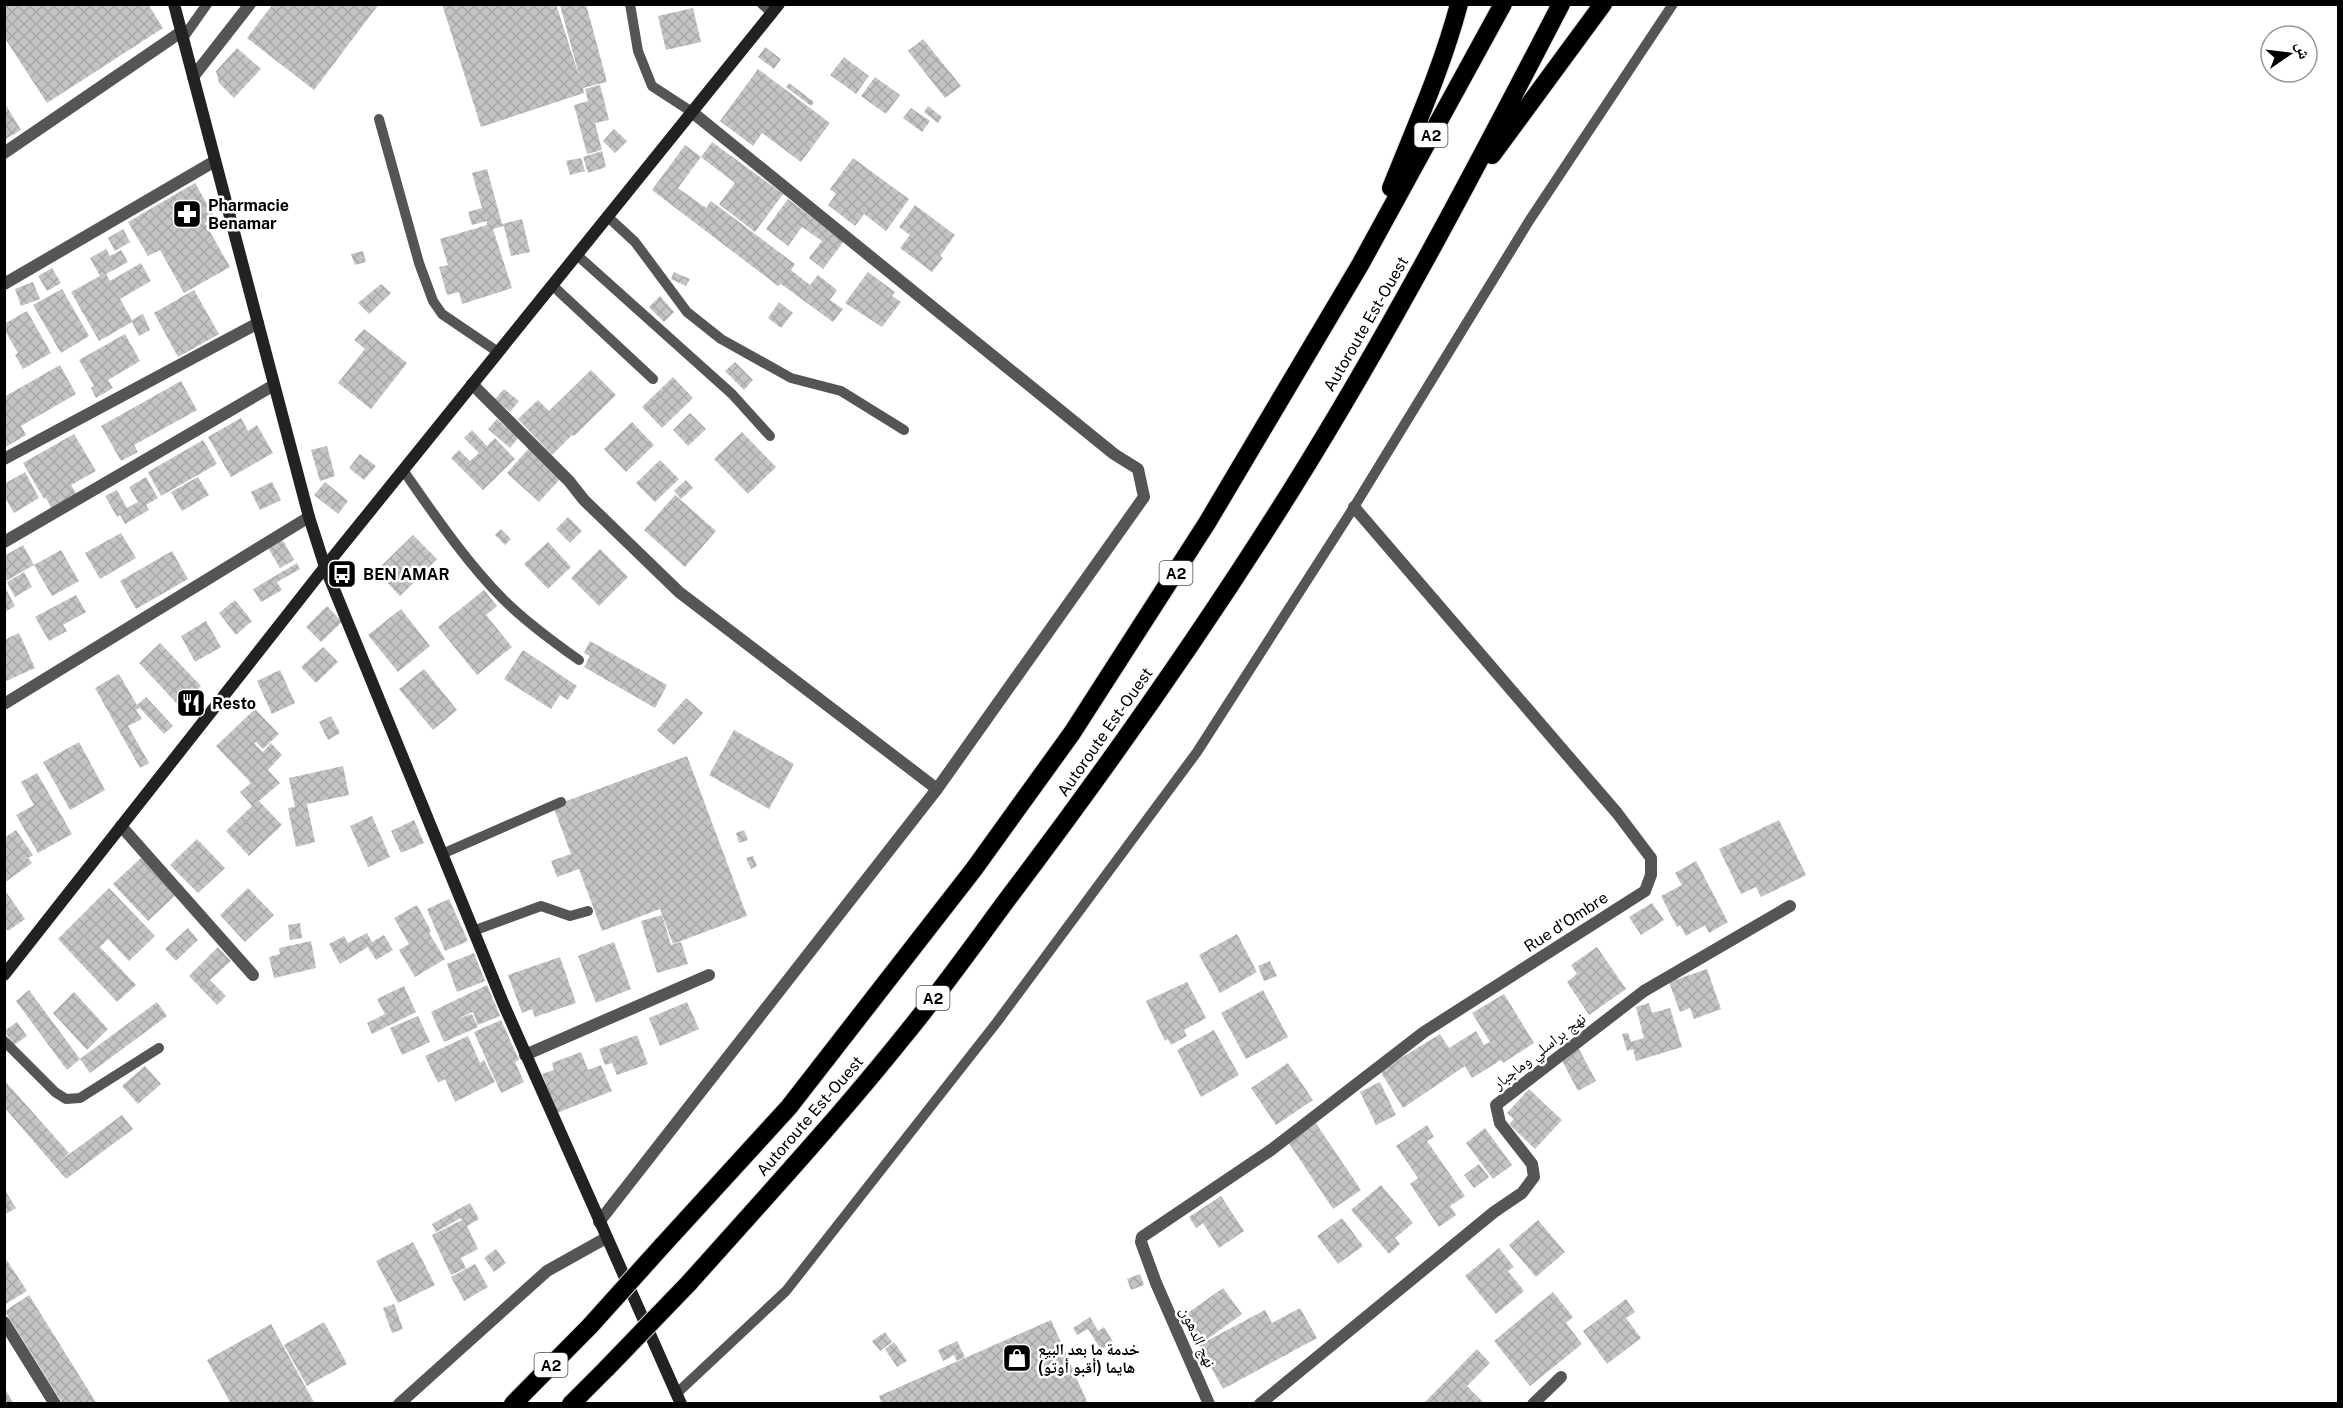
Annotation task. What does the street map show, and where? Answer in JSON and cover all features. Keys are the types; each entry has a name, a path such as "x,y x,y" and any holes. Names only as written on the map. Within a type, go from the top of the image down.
{"highway":[{"path":"1360,265 1430,92 1450,38 1459,4"},
{"name":"Autoroute Est-Ouest","path":"513,1404 590,1326 789,1107 975,869 1072,733 1207,524 1360,265 1503,4"},
{"name":"Autoroute Est-Ouest","path":"571,1404 688,1282 808,1150 906,1034 1059,831 1149,705 1292,489 1350,392 1459,200 1561,4"},
{"path":"1459,200 1603,4"}],"street":[{"path":"174,4 309,517 325,567 525,1055 678,1399"},
{"path":"193,77 250,4"},
{"path":"4,975 325,567 775,9"},
{"path":"4,153 182,35"},
{"path":"599,1222 937,789 1144,496 1138,469 1114,454 692,112"},
{"path":"4,284 215,161"},
{"path":"4,459 258,323"},
{"path":"472,384 569,481 584,500 679,592 937,789"},
{"path":"4,542 274,385"},
{"name":"Rue d'Ombre","path":"1156,1283 1141,1242 1142,1237 1271,1150 1424,1032 1645,891 1651,874 1651,858 1617,813 1354,507"},
{"path":"4,704 309,517"},
{"path":"121,826 253,975"},
{"name":"نهج براسلي وماجبار","path":"1260,1404 1494,1212 1522,1193 1534,1177 1532,1164 1500,1123 1496,1105 1644,991 1790,906"},
{"path":"525,1055 709,975"},
{"path":"399,1404 547,1271 606,1238"},
{"name":"نهج الدهون","path":"1156,1283 1209,1404"},
{"path":"4,1322 55,1404"},
{"path":"1533,1404 1561,1377"}],"lane":[{"path":"182,35 207,4"},
{"path":"630,4 638,51 652,86 692,112"},
{"path":"762,4 775,9"},
{"path":"678,1399 786,1292 998,1022 1197,752 1354,507 1529,221 1673,4"},
{"path":"379,119 419,263 433,301 442,314 498,352"},
{"path":"608,217 635,242 687,312 722,339 791,378 842,391 904,430"},
{"path":"577,255 732,394 770,436"},
{"path":"552,285 653,380"},
{"path":"403,470 446,531 501,597 536,629 579,660"},
{"path":"441,854 561,802"},
{"path":"473,931 541,906 570,916 588,911"},
{"path":"4,1041 54,1092 66,1099 80,1098 159,1048"}],"building":[{"path":"4,4 148,4 163,28 47,103 4,37"},
{"path":"273,4 379,4 314,90 247,38"},
{"path":"442,4 556,4 581,82 560,5 586,4 607,82 583,88 584,93 481,127"},
{"path":"693,8 701,42 666,50 658,16"},
{"path":"923,39 961,86 945,98 908,51"},
{"path":"765,47 781,59 774,69 758,57"},
{"path":"237,48 261,69 234,98 219,83 216,71"},
{"path":"844,57 869,76 856,94 830,75"},
{"path":"758,69 830,123 801,162 762,133 753,146 720,121"},
{"path":"875,77 900,95 886,114 861,96"},
{"path":"789,83 814,102 811,106 786,87"},
{"path":"600,85 609,120 595,123 602,150 587,154 574,105 588,101 585,89"},
{"path":"4,102 21,130 4,140"},
{"path":"928,106 942,117 938,123 924,112"},
{"path":"911,108 930,121 922,132 903,118"},
{"path":"614,129 627,141 615,153 603,141"},
{"path":"712,142 783,194 755,232 719,204 735,183 701,157"},
{"path":"685,145 701,157 678,188 706,208 711,201 795,264 791,270 810,285 818,275 837,290 830,300 843,309 833,322 781,284 778,286 652,190"},
{"path":"602,151 606,167 588,173 583,157"},
{"path":"581,158 585,171 570,175 566,161"},
{"path":"853,158 909,199 886,231 864,214 855,226 828,205 836,194 830,189"},
{"path":"487,169 502,224 522,219 530,252 511,256 504,226 493,229 512,288 462,304 459,292 447,295 439,267 448,265 440,239 487,225 487,221 472,225 468,212 482,208 472,173"},
{"path":"195,183 215,218 205,223 230,267 184,293 160,250 148,256 128,222"},
{"path":"788,199 844,241 823,269 809,258 822,241 802,227 788,246 766,229"},
{"path":"915,205 955,235 940,256 943,258 932,272 900,248 910,235 899,227"},
{"path":"123,229 130,242 115,251 108,238"},
{"path":"106,249 110,256 121,250 128,262 106,274 110,281 141,263 151,281 120,299 132,320 143,314 150,330 139,336 132,322 99,341 71,292 100,276 90,258"},
{"path":"363,251 366,262 355,265 351,254"},
{"path":"52,268 61,283 47,291 38,276"},
{"path":"674,272 690,279 686,286 671,279"},
{"path":"868,272 895,292 892,296 901,302 882,327 845,303"},
{"path":"33,282 40,299 21,306 15,289"},
{"path":"381,284 391,293 369,314 358,303"},
{"path":"62,289 89,336 61,353 33,305"},
{"path":"194,290 219,334 178,357 154,313"},
{"path":"660,296 674,312 664,322 649,307"},
{"path":"779,302 793,313 781,328 768,318"},
{"path":"27,311 51,353 23,369 15,355 18,353 4,329 4,324"},
{"path":"364,329 407,363 371,409 338,383 365,349 354,340"},
{"path":"125,334 140,361 108,380 113,388 96,398 91,388 94,386 79,360"},
{"path":"735,362 753,380 744,390 725,371"},
{"path":"60,365 76,394 21,426 26,435 4,448 4,397"},
{"path":"591,370 616,395 552,455 518,419 538,400 549,411"},
{"path":"673,377 693,398 662,428 642,407"},
{"path":"181,381 197,410 134,445 138,452 121,461 101,426"},
{"path":"504,389 519,401 510,412 495,399"},
{"path":"690,413 706,429 688,446 673,430"},
{"path":"241,418 248,431 257,425 273,453 231,477 208,437"},
{"path":"497,419 518,438 510,448 488,429"},
{"path":"632,422 654,445 626,472 604,449"},
{"path":"472,430 487,446 495,438 515,459 483,490 451,458 459,450 470,461 479,453 464,438"},
{"path":"742,432 776,467 748,494 714,459"},
{"path":"74,434 96,471 71,485 77,495 52,509 23,463"},
{"path":"203,440 217,464 161,496 148,472"},
{"path":"327,446 335,476 320,481 311,450"},
{"path":"530,447 562,477 539,502 507,473"},
{"path":"360,454 376,466 364,480 349,468"},
{"path":"660,460 679,479 655,502 636,483"},
{"path":"25,472 39,498 14,513 4,496 4,484"},
{"path":"146,477 158,498 146,505 149,510 125,524 120,515 117,517 105,496 117,490 127,508 138,502 129,487"},
{"path":"198,477 209,495 182,511 171,492"},
{"path":"686,480 693,488 681,499 674,491"},
{"path":"272,482 281,500 260,510 251,492"},
{"path":"325,482 348,501 338,514 314,495"},
{"path":"675,495 716,531 685,567 644,530"},
{"path":"568,517 582,531 570,543 556,529"},
{"path":"501,529 511,539 505,545 495,535"},
{"path":"121,533 136,558 100,579 85,553"},
{"path":"413,535 437,559 400,596 376,571"},
{"path":"282,539 294,560 280,568 268,548"},
{"path":"548,542 571,567 548,589 524,564"},
{"path":"23,545 34,565 4,582 4,556"},
{"path":"600,549 628,577 599,606 571,578"},
{"path":"61,550 79,581 52,596 34,565"},
{"path":"172,551 188,579 136,609 120,581"},
{"path":"297,563 300,569 277,582 282,590 261,602 253,589"},
{"path":"24,572 32,587 15,597 7,582"},
{"path":"5,587 15,606 5,612"},
{"path":"484,590 497,606 486,615 512,647 477,675 438,627"},
{"path":"76,595 86,612 63,625 67,631 49,641 35,617"},
{"path":"235,600 252,621 236,635 219,613"},
{"path":"327,606 342,622 321,642 306,627"},
{"path":"401,609 430,646 398,672 368,635"},
{"path":"206,621 221,647 195,662 181,636"},
{"path":"19,633 35,668 4,682 4,640"},
{"path":"590,641 667,685 655,708 584,667 590,656 584,653"},
{"path":"160,643 201,686 179,706 139,663"},
{"path":"323,647 338,662 316,683 301,667"},
{"path":"523,650 577,686 568,700 560,695 551,709 504,679"},
{"path":"424,669 457,710 433,730 399,689"},
{"path":"280,670 295,703 272,714 257,681"},
{"path":"119,674 137,705 146,697 173,726 164,734 140,708 136,710 142,719 128,726 149,763 140,768 95,688"},
{"path":"686,698 703,713 674,745 657,730"},
{"path":"255,709 279,734 263,749 256,742 254,743 263,752 271,743 282,755 268,770 280,783 259,801 282,825 249,856 226,831 252,806 240,792 251,783 216,746"},
{"path":"331,716 340,733 328,740 319,722"},
{"path":"734,730 794,764 769,809 709,775"},
{"path":"79,742 105,790 70,810 43,762"},
{"path":"687,756 747,916 673,944 660,909 602,931 579,869 557,877 551,861 571,854 553,806"},
{"path":"343,766 349,795 307,804 315,842 296,847 288,808 295,807 289,778"},
{"path":"37,773 72,834 38,853 16,815 34,805 21,782"},
{"path":"372,816 390,857 368,867 350,826"},
{"path":"414,820 424,843 401,853 391,831"},
{"path":"1779,820 1806,875 1761,897 1756,887 1741,894 1719,849"},
{"path":"16,830 33,855 28,858 32,863 4,883 4,838"},
{"path":"744,830 748,840 739,843 736,833"},
{"path":"197,839 225,868 198,893 170,865"},
{"path":"143,856 178,893 148,921 113,884"},
{"path":"753,856 757,866 751,869 746,858"},
{"path":"1696,861 1728,922 1709,933 1705,925 1686,936 1680,925 1677,927 1661,896 1682,885 1675,873"},
{"path":"109,888 155,936 129,961 108,939 100,947 136,985 117,1002 58,939"},
{"path":"248,888 274,915 245,942 220,915"},
{"path":"6,892 25,919 8,931 4,926"},
{"path":"449,899 468,941 445,951 427,909"},
{"path":"1652,903 1664,920 1641,935 1629,917"},
{"path":"417,905 431,931 429,933 445,959 415,977 399,950 409,944 394,918"},
{"path":"662,915 671,945 681,942 688,964 657,973 641,921"},
{"path":"300,923 302,938 290,940 288,925"},
{"path":"188,928 198,940 176,961 165,949"},
{"path":"367,933 372,942 384,935 393,950 376,960 368,947 340,964 329,944 344,936 348,943"},
{"path":"1237,934 1257,972 1220,993 1199,955"},
{"path":"311,941 316,968 274,978 269,957 280,954 279,948"},
{"path":"614,942 631,989 596,1003 578,956"},
{"path":"218,947 231,961 210,980 226,996 217,1005 189,976"},
{"path":"1597,947 1626,989 1589,1015 1567,982 1577,974 1571,965"},
{"path":"474,953 485,981 457,992 447,964"},
{"path":"560,957 576,1003 535,1017 532,1009 522,1013 508,975"},
{"path":"1270,961 1277,976 1264,981 1258,966"},
{"path":"1707,969 1721,1009 1694,1019 1690,1008 1680,1012 1669,982"},
{"path":"1187,982 1206,1018 1184,1030 1187,1036 1171,1045 1168,1039 1165,1041 1146,1001"},
{"path":"487,985 500,1016 478,1025 473,1012 457,1019 472,1014 478,1027 444,1042 431,1012"},
{"path":"404,986 416,1012 372,1034 367,1023 385,1014 377,999"},
{"path":"29,990 80,1059 67,1070 16,1001"},
{"path":"1263,990 1288,1037 1246,1059 1221,1013"},
{"path":"74,992 108,1029 87,1050 53,1013"},
{"path":"1504,994 1534,1043 1503,1063 1501,1060 1472,1078 1465,1066 1403,1108 1380,1071 1440,1034 1449,1048 1476,1031 1484,1045 1490,1042 1472,1013"},
{"path":"157,1002 167,1016 90,1073 80,1059"},
{"path":"687,1002 699,1029 660,1046 649,1018"},
{"path":"1649,1003 1652,1013 1670,1008 1682,1047 1636,1061 1633,1049 1627,1051 1622,1034 1628,1033 1631,1042 1644,1038 1636,1007"},
{"path":"418,1016 430,1042 402,1055 390,1028"},
{"path":"501,1020 519,1060 515,1062 524,1082 501,1093 474,1032"},
{"path":"17,1022 27,1036 14,1045 4,1031"},
{"path":"1214,1030 1239,1075 1201,1097 1177,1050"},
{"path":"637,1035 648,1064 617,1075 612,1063 605,1065 599,1049"},
{"path":"468,1036 480,1063 484,1060 495,1082 455,1102 445,1079 438,1083 425,1056"},
{"path":"1579,1049 1596,1081 1578,1091 1561,1059"},
{"path":"581,1052 588,1070 601,1065 612,1091 557,1113 542,1074 554,1070 552,1063"},
{"path":"1288,1063 1313,1100 1276,1125 1251,1088"},
{"path":"145,1066 161,1084 138,1104 122,1086"},
{"path":"4,1080 69,1153 60,1161 122,1115 133,1129 66,1179 4,1107"},
{"path":"1380,1082 1396,1115 1376,1125 1360,1092"},
{"path":"1529,1089 1562,1120 1535,1149 1509,1124 1514,1119 1507,1113"},
{"path":"1315,1122 1361,1190 1333,1209 1288,1142"},
{"path":"1427,1125 1434,1137 1427,1141 1465,1196 1450,1206 1456,1215 1439,1227 1410,1184 1418,1178 1396,1146"},
{"path":"1485,1128 1512,1165 1493,1179 1466,1143"},
{"path":"1479,1164 1489,1177 1474,1188 1464,1175"},
{"path":"1381,1185 1413,1223 1395,1238 1400,1244 1389,1254 1351,1210"},
{"path":"4,1189 16,1208 4,1215"},
{"path":"1221,1196 1244,1231 1219,1248 1203,1223 1196,1228 1189,1217"},
{"path":"470,1203 479,1219 467,1226 478,1249 461,1258 466,1268 451,1275 432,1235 462,1220 461,1218 436,1232 432,1224"},
{"path":"1342,1218 1363,1246 1338,1264 1317,1236"},
{"path":"1538,1220 1565,1252 1536,1277 1509,1245"},
{"path":"413,1242 435,1285 398,1303 376,1261"},
{"path":"1499,1248 1514,1267 1508,1271 1524,1291 1496,1314 1465,1276"},
{"path":"496,1249 506,1263 494,1272 484,1258"},
{"path":"4,1256 27,1291 4,1305"},
{"path":"475,1264 488,1287 464,1301 451,1277"},
{"path":"1140,1274 1144,1285 1131,1290 1127,1279"},
{"path":"1223,1288 1242,1314 1202,1343 1182,1317"},
{"path":"1553,1292 1573,1317 1566,1323 1582,1344 1530,1386 1494,1341"},
{"path":"29,1295 97,1404 63,1404 5,1311"},
{"path":"1626,1299 1635,1312 1626,1318 1641,1338 1607,1364 1583,1331"},
{"path":"394,1304 403,1329 392,1333 383,1308"},
{"path":"1300,1308 1317,1338 1223,1389 1199,1345 1265,1310 1272,1323"},
{"path":"1090,1317 1098,1331 1104,1327 1113,1342 1101,1350 1088,1329 1077,1335 1073,1328"},
{"name":"خدمة ما بعد البيع هايما (أقبو أوتو)","path":"1051,1320 1088,1404 882,1404 879,1396"},
{"path":"324,1322 347,1364 307,1386 284,1345"},
{"path":"271,1324 315,1404 231,1404 207,1360"},
{"path":"885,1332 892,1342 880,1351 872,1341"},
{"path":"957,1341 965,1357 957,1361 954,1355 943,1361 938,1350"},
{"path":"894,1342 907,1361 897,1367 885,1349"},
{"path":"1477,1349 1490,1363 1467,1386 1485,1404 1423,1404"},
{"path":"4,1387 14,1404 4,1404"}],"place":[{"name":"Pharmacie Benamar","path":"187,214"},
{"name":"BEN AMAR","path":"342,574"},
{"name":"Resto","path":"191,703"},
{"name":"خدمة ما بعد البيع هايما (أقبو أوتو)","path":"1017,1358"}]}
